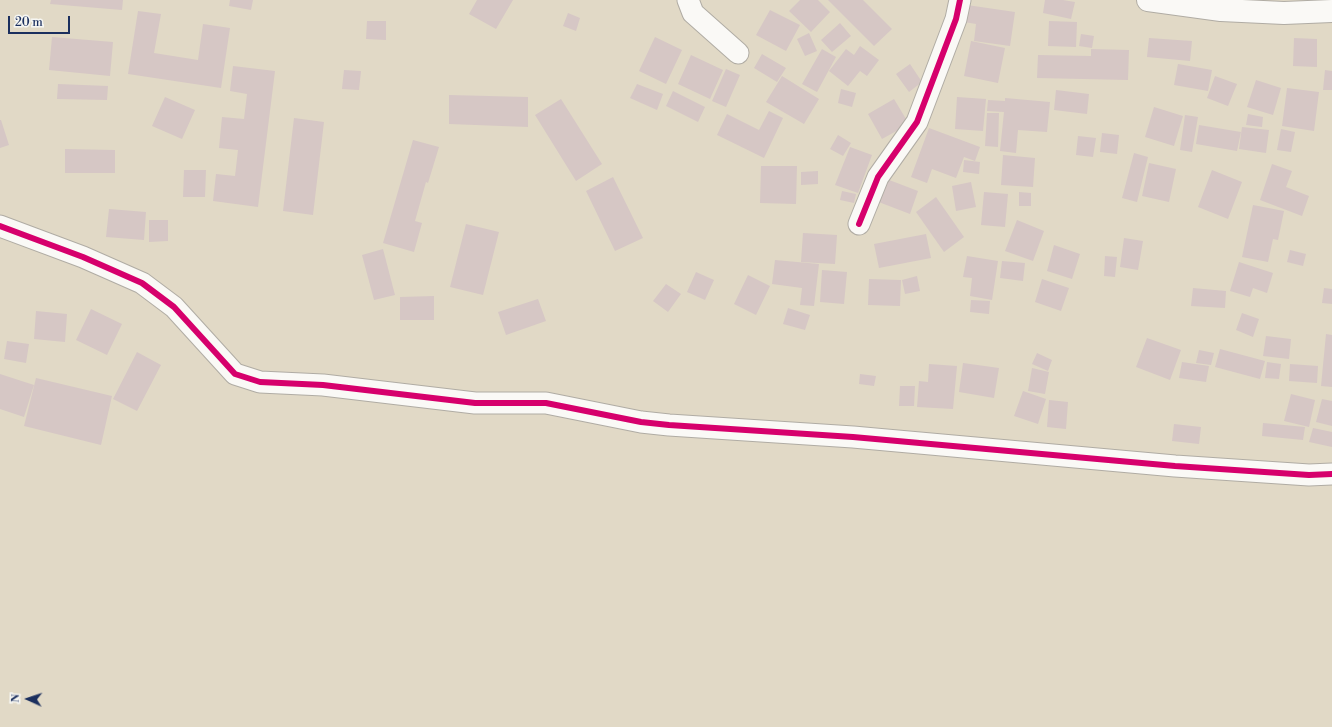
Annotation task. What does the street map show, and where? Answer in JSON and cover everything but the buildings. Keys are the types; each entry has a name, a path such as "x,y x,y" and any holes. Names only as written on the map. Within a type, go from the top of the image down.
{"street":[{"path":"688,0 693,13 738,52"},
{"path":"859,224 878,177 916,122 956,19 960,0"},
{"path":"1148,0 1221,10 1284,13 1332,11"},
{"path":"0,226 83,257 142,282 174,307 235,374 260,382 323,385 475,403 546,403 642,422 669,425 853,437 1175,466 1309,475 1332,474"}],"cycle path":[{"path":"859,224 878,177 917,122 956,19 960,0"},
{"path":"0,226 83,257 142,283 174,307 235,374 260,382 323,385 475,403 546,403 641,422 669,425 853,437 1175,466 1309,475 1332,474"}]}
